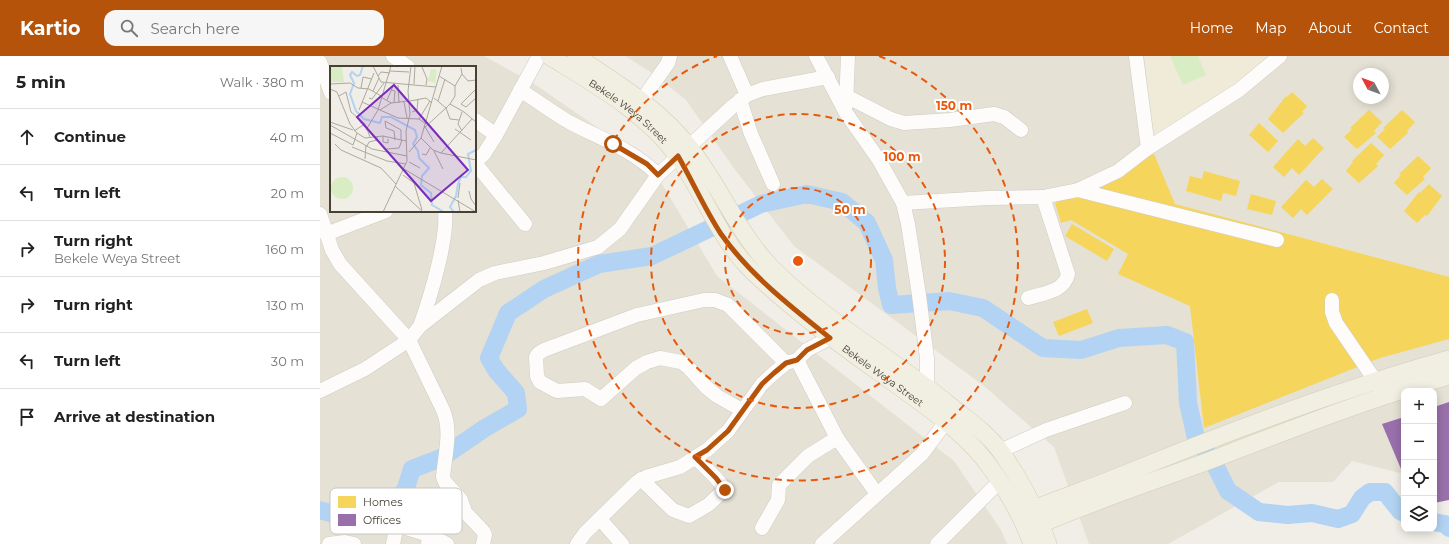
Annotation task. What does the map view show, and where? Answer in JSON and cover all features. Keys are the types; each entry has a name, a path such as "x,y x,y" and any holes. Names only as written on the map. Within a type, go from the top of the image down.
{"main road":[{"name":"Bekele Weya Street","path":"549,56 597,86 683,152 718,228 752,271 791,307 830,338 945,423 983,458 999,482 1027,511"},
{"path":"576,56 642,100 667,123 683,152 770,266 804,298 927,387 979,429 1000,451 1025,490 1027,511 1034,533 1048,544"},
{"path":"1027,511 1065,505 1202,463 1449,359"},
{"path":"1034,533 1065,505 1188,448 1380,388 1449,376"},
{"path":"1025,490 1053,497 1065,505"},
{"path":"1053,544 1065,505"}],"street":[{"path":"393,56 407,66"},
{"path":"476,162 484,154 496,135 539,56"},
{"path":"642,100 668,63 670,56"},
{"path":"730,56 744,98 751,134 773,184"},
{"path":"816,56 846,113 879,160 903,204 908,224 927,358 927,387"},
{"path":"846,113 848,56"},
{"path":"1136,56 1148,148"},
{"path":"903,204 988,198 1043,197 1078,190 1118,171 1148,148 1239,90 1280,56"},
{"path":"320,62 330,90"},
{"path":"320,391 365,369 408,340 420,326 479,280 495,273 544,263 598,247 620,229 658,175 744,98 763,90 828,77"},
{"path":"520,90 568,121 613,144 647,164 658,175"},
{"path":"846,96 891,119 904,122 950,120 994,114 1004,117 1021,130"},
{"path":"476,121 496,135"},
{"path":"476,164 525,224"},
{"path":"1078,190 1277,240"},
{"path":"1028,298 1061,288 1066,282 1068,274 1050,214 1043,197"},
{"path":"381,212 322,224 332,250 340,264 408,340 447,420 443,476 445,482 450,488"},
{"path":"420,326 434,281 443,236 445,212"},
{"path":"742,410 717,396 681,362 670,359 660,358 647,362 636,368 601,399 584,389 557,391 547,387 540,382 537,376 536,357 544,350 637,315 710,300 728,306 792,361 837,438 877,494"},
{"path":"1332,300 1332,312 1336,323 1380,388"},
{"path":"577,544 585,534 637,482 641,479 680,467 707,450 728,431 762,384 807,350 830,338"},
{"path":"1000,451 1046,430 1125,403"},
{"path":"822,544 922,454 945,423"},
{"path":"762,528 778,500 779,486 808,456 837,438"},
{"path":"641,479 672,510 689,516 712,502 725,490 716,478 695,457"},
{"path":"937,544 999,482"},
{"path":"462,502 468,516 483,530 485,535 483,544"},
{"path":"600,519 622,544"},
{"path":"416,534 428,540 447,544"},
{"path":"329,544 345,542 354,544"}],"shaded area":[{"path":"320,56 484,56 533,83 650,164 717,276 954,461 1001,530 1007,544 320,544"},
{"path":"625,56 1449,56 1449,498 1437,491 1437,388 1401,388 1401,473 1352,461 1333,482 1279,482 1168,544 1089,544 1054,447 984,386 794,246 733,167 686,100 649,71"},
{"path":"1144,56 1272,56 1238,85 1154,136"}],"green space":[{"path":"1170,56 1198,56 1206,75 1183,85"}],"building: Homes":[{"path":"1292,92 1307,106 1302,112 1304,113 1283,133 1268,119 1286,96 1287,97"},
{"path":"1369,110 1382,122 1374,131 1376,133 1357,149 1344,137 1352,129 1350,128"},
{"path":"1402,110 1415,122 1407,131 1408,133 1390,149 1377,137 1385,129 1383,128"},
{"path":"1259,123 1278,141 1268,152 1249,135"},
{"path":"1313,138 1324,148 1299,175 1292,168 1284,177 1273,167 1298,139 1305,146"},
{"path":"1371,143 1384,155 1376,164 1378,166 1359,183 1346,171 1353,162 1352,161"},
{"path":"1154,154 1175,204 1449,277 1449,339 1380,358 1204,428 1190,306 1118,274 1128,254 1071,220 1061,223 1055,203"},
{"path":"1418,156 1431,168 1423,177 1425,179 1407,195 1394,183 1401,175 1399,174"},
{"path":"1204,171 1240,181 1236,196 1223,193 1221,201 1186,191 1190,176 1202,179"},
{"path":"1322,179 1333,189 1307,215 1301,209 1293,218 1281,207 1306,180 1314,187"},
{"path":"1429,184 1442,196 1427,216 1425,215 1417,223 1404,211 1419,192 1420,193"},
{"path":"1251,194 1276,201 1272,215 1247,209"},
{"path":"1072,224 1114,249 1107,261 1065,236"},
{"path":"1087,309 1093,323 1059,336 1053,322"}],"building: Offices":[{"path":"1449,402 1449,500 1437,502 1437,424 1437,406"},
{"path":"1401,418 1401,469 1382,424"}],"waterway":[{"path":"406,488 412,469 441,458 485,428 518,409 516,393 496,370 489,358 508,313 544,289 599,264 652,256 761,204 807,194 842,202 867,223 884,260 887,288 891,305 949,301 983,308 1043,348 1081,350 1119,338 1167,335 1185,342 1188,403 1196,438 1213,461 1228,491 1259,512 1288,515 1312,513 1338,519 1352,514 1362,498 1370,492 1385,492 1401,512"},
{"path":"320,510 330,513"},
{"path":"1437,523 1445,524 1449,528"}],"route":[{"path":"613,144 647,164 658,175 678,156 721,234 741,259 791,307 830,338 807,350 797,360 786,363 774,373 762,384 728,431 707,450 695,457 724,486 725,490"}]}
